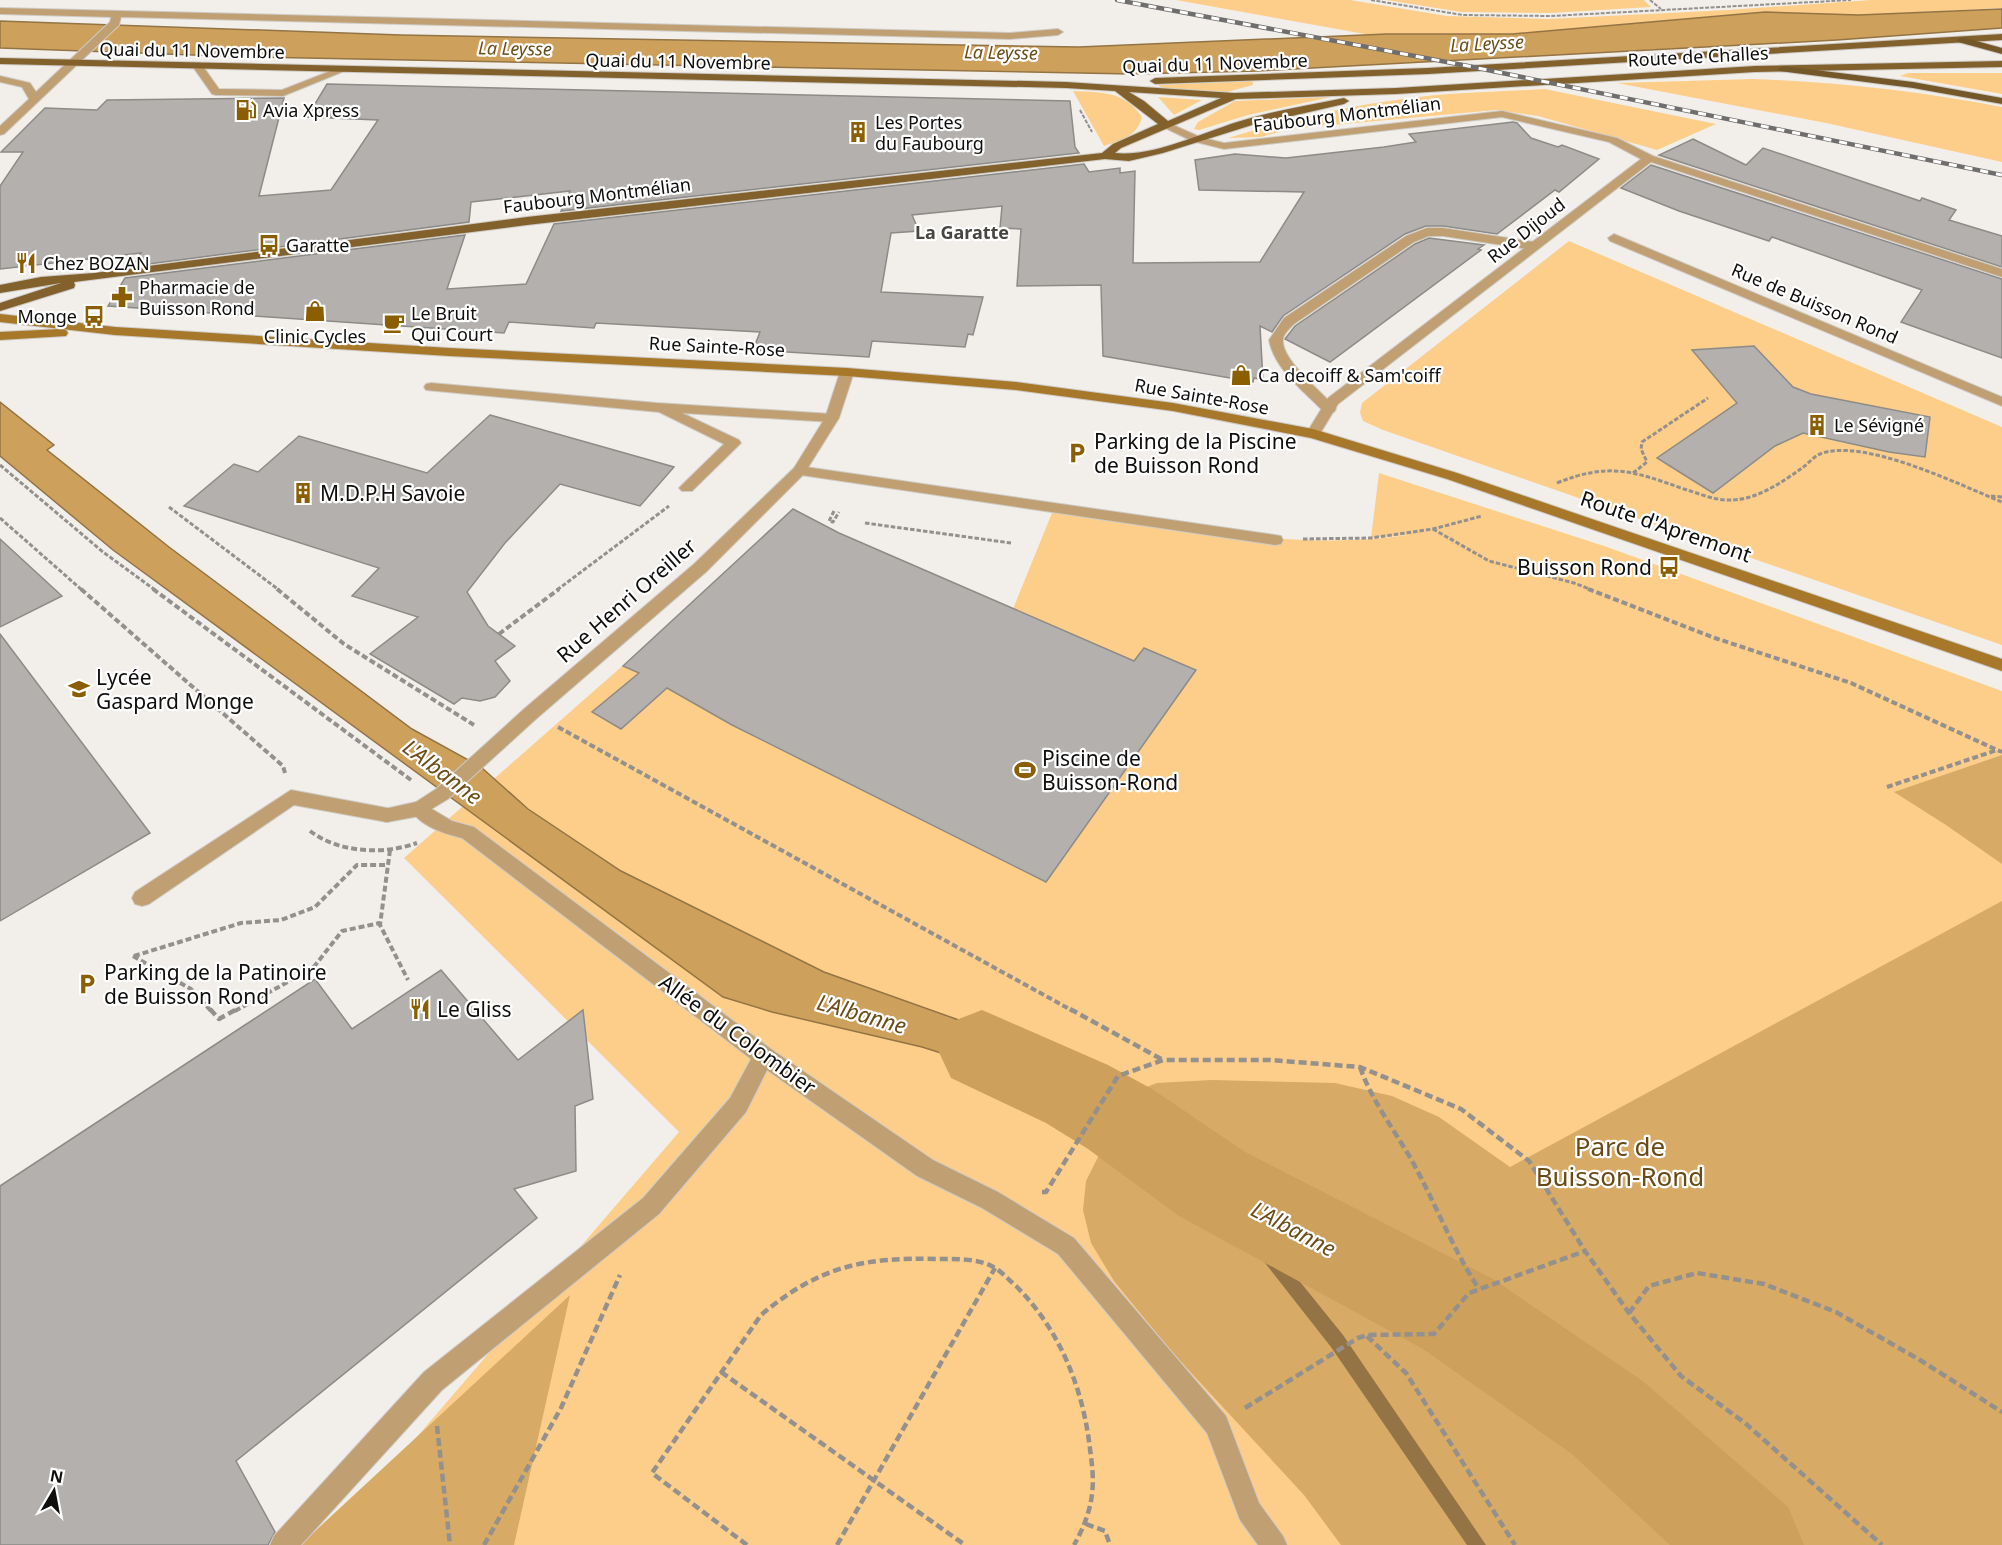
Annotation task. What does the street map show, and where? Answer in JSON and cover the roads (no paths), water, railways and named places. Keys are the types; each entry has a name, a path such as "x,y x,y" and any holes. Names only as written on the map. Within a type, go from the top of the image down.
{"highway":[{"path":"1962,40 2002,51"},
{"path":"1783,69 1914,86 2002,102"}],"main road":[{"name":"Route de Challes","path":"1428,71 2002,38"},
{"name":"Quai du 11 Novembre","path":"0,61 1066,85 1234,96 1396,90"},
{"name":"Route de Challes","path":"1396,90 1783,69 2002,64"},
{"name":"Quai du 11 Novembre","path":"1066,85 1428,71"},
{"name":"Quai du 11 Novembre","path":"1234,96 1289,83 1364,74"},
{"name":"Faubourg Montmélian","path":"1114,89 1140,103 1167,126"},
{"name":"Faubourg Montmélian","path":"0,289 41,281 94,277 527,221 1106,156 1129,158 1280,114 1396,90"},
{"name":"Faubourg Montmélian","path":"1106,156 1117,146 1234,96"},
{"name":"Faubourg Montmélian","path":"0,307 94,277"},
{"name":"Rue Sainte-Rose","path":"0,318 115,331 448,352 848,372 1016,386 1173,407 1313,434"},
{"name":"Rue Sainte-Rose","path":"0,336 115,331"},
{"name":"Route d'Apremont","path":"1313,434 1452,476 2002,665"}],"street":[{"path":"0,11 116,19 1010,36 1058,32"},
{"path":"674,28 709,16"},
{"path":"0,132 73,64 116,19"},
{"path":"898,22 911,34"},
{"path":"198,67 216,92 283,93 342,70"},
{"path":"0,79 26,84 34,98"},
{"name":"Faubourg Montmélian","path":"1167,126 1196,139 1224,146 1502,114 1613,140 1649,158"},
{"path":"1649,158 2002,273"},
{"name":"Rue Dijoud","path":"1313,434 1333,401 1649,158"},
{"path":"1329,409 1311,388 1292,372 1279,354 1276,342 1279,332 1289,321 1410,239 1427,232 1443,232 1534,246"},
{"name":"Rue de Buisson Rond","path":"1614,238 2002,402"},
{"name":"Rue Henri Oreiller","path":"432,801 700,568 799,471 832,418 848,372"},
{"path":"431,387 657,407 832,418"},
{"path":"657,407 734,443 687,488"},
{"path":"799,471 1275,540"},
{"path":"142,898 291,797 387,815 432,801"},
{"name":"Allée du Colombier","path":"432,801 447,827 467,832 764,1056 925,1168 990,1200 1066,1246 1217,1425 1249,1511 1274,1545"},
{"path":"283,1545 433,1381 651,1206 738,1105 764,1056"}],"water":[{"name":"La Leysse","path":"2002,9 2002,28 1837,40 1257,71 1131,74 249,57 0,48 0,21 401,35 1079,47 1387,34 1512,34 1765,12 1859,15"},
{"path":"0,402 54,445 47,450 169,547 412,729 481,767 528,809 621,871 824,972 970,1024 1061,1072 1076,1083 1077,1094 1065,1099 976,1064 922,1047 772,1012 723,997 113,550 0,456"}],"waterway":[{"name":"L'Albanne","path":"982,1050 1077,1094 1120,1119 1212,1184 1458,1314 1608,1418 1750,1545"},
{"path":"1212,1184 1337,1341 1477,1545"}],"railway":[{"path":"1117,0 1468,66 2002,175"}],"place":[{"name":"Avia Xpress","path":"246,110"},
{"name":"Les Portes du Faubourg","path":"858,132"},
{"name":"Garatte","path":"269,245"},
{"name":"Chez BOZAN","path":"26,263"},
{"name":"Pharmacie de Buisson Rond","path":"122,297"},
{"name":"Clinic Cycles","path":"315,311"},
{"name":"Monge","path":"94,316"},
{"name":"Le Bruit Qui Court","path":"394,323"},
{"name":"Ca decoiff & Sam'coiff","path":"1241,375"},
{"name":"Le Sévigné","path":"1817,425"},
{"name":"Parking de la Piscine de Buisson Rond","path":"1077,453"},
{"name":"M.D.P.H Savoie","path":"303,493"},
{"name":"Buisson Rond","path":"1669,567"},
{"name":"Lycée Gaspard Monge","path":"79,689"},
{"name":"Piscine de Buisson-Rond","path":"1025,770"},
{"name":"Parking de la Patinoire de Buisson Rond","path":"87,984"},
{"name":"Le Gliss","path":"420,1009"}],"district":[{"name":"La Garatte","path":"962,232"}],"park label":[{"name":"Parc de Buisson-Rond","path":"1620,1161"}]}
